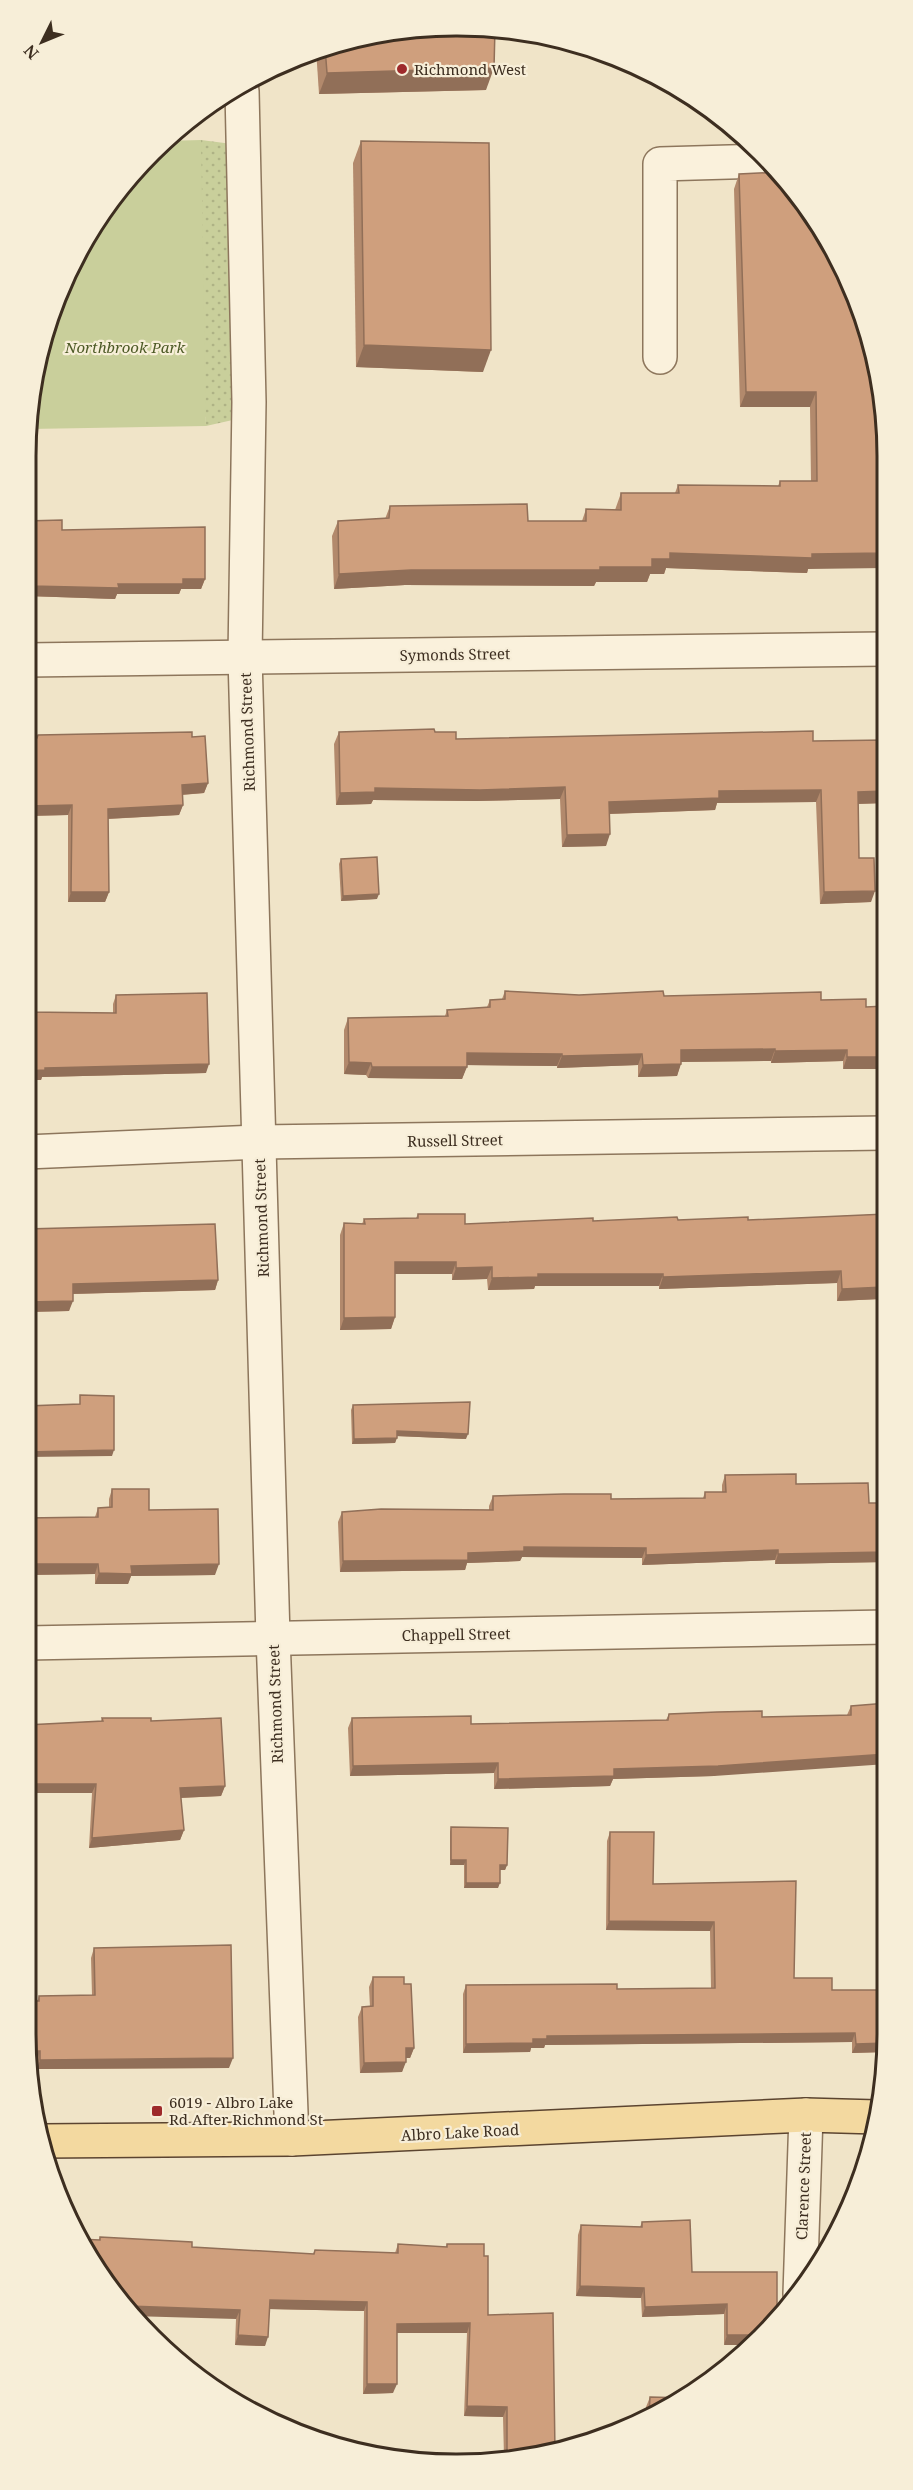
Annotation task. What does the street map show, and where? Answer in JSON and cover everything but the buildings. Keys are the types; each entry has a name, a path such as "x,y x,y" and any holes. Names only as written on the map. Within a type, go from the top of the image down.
{"main road":[{"name":"Albro Lake Road","path":"50,2141 292,2139 806,2115 869,2116"}],"street":[{"name":"Richmond Street","path":"241,95 250,451 245,657 273,1637 292,2139"},
{"path":"660,357 660,164 756,161"},
{"name":"Symonds Street","path":"36,660 877,649"},
{"name":"Russell Street","path":"36,1152 258,1142 877,1133"},
{"name":"Chappell Street","path":"36,1643 877,1627"},
{"name":"Clarence Street","path":"801,2274 806,2115"}],"green space":[{"name":"Northbrook Park","path":"201,140 240,145 246,417 206,426 206,417 50,349 58,321 79,271 92,246 129,194 201,191"},
{"name":"Northbrook Park","path":"201,140 206,426 37,429 44,374 50,348 58,321 79,271 92,246 123,201 140,179 178,141"}],"place":[{"name":"Richmond West","path":"402,69"},
{"name":"6019 - Albro Lake Rd After Richmond St","path":"157,2111"}]}
